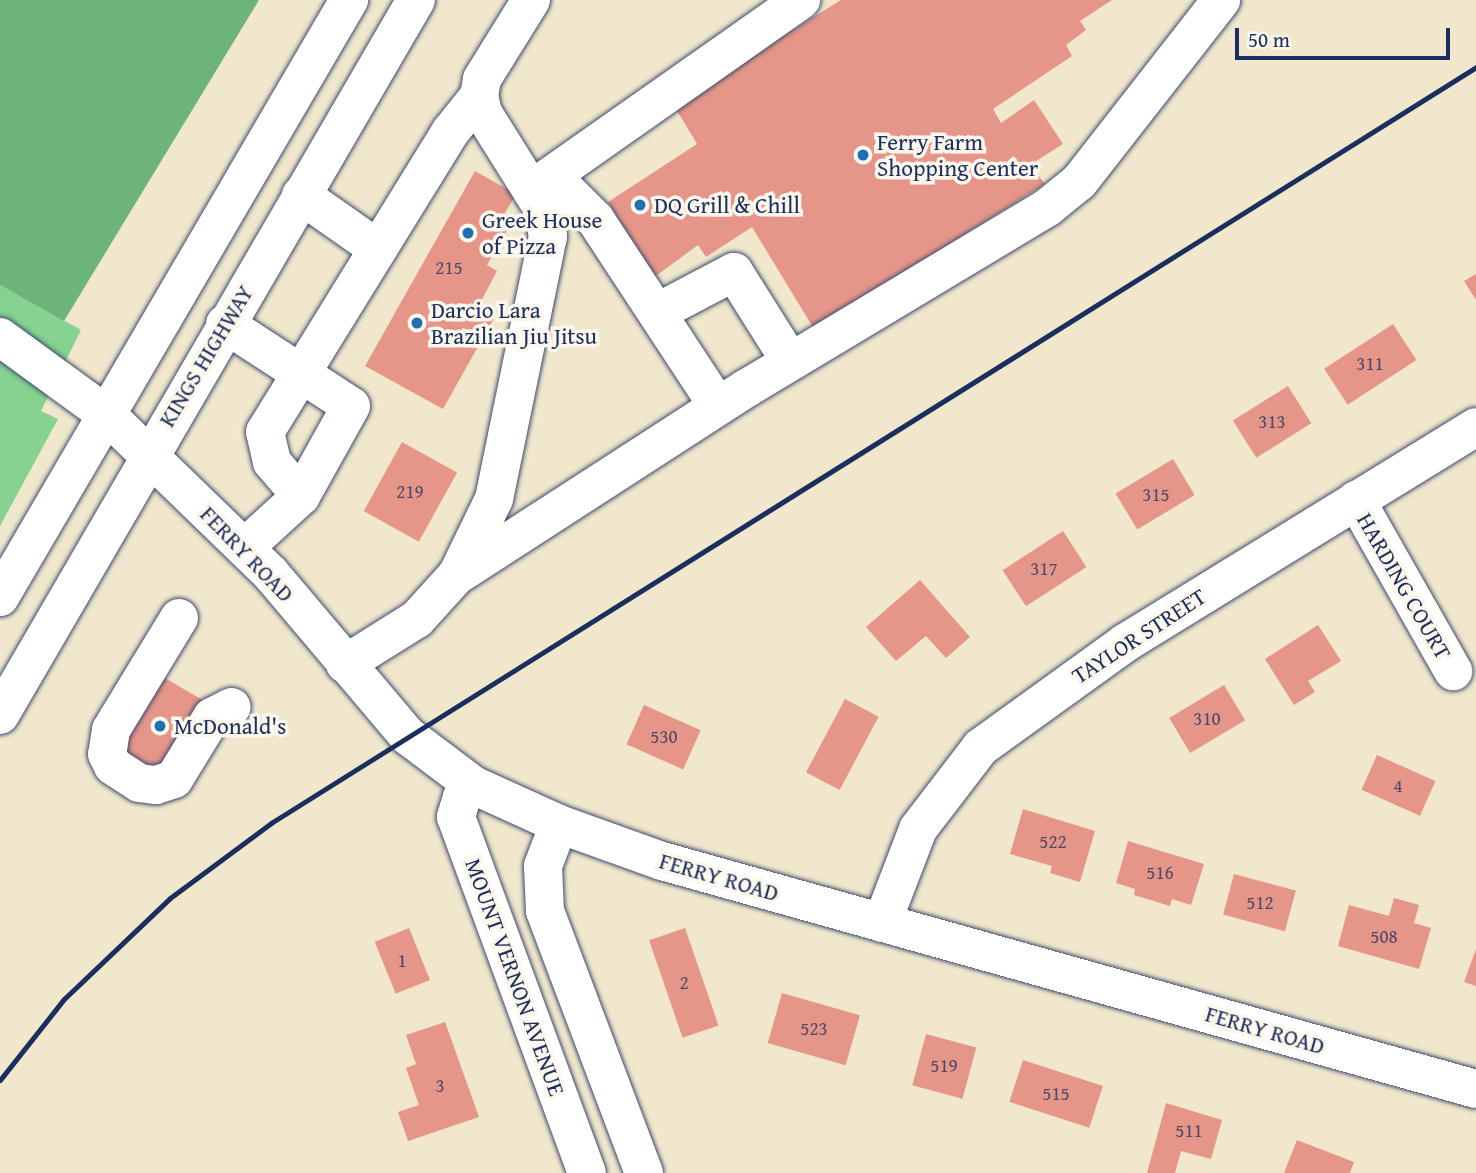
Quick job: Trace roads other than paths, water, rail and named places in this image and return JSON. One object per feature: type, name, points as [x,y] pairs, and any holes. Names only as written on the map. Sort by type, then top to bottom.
[{"type":"main road","points":[[0,597],[349,0]]},
{"type":"main road","name":"KINGS HIGHWAY","points":[[0,715],[149,453],[416,0]]},
{"type":"main road","points":[[531,0],[482,79],[479,96],[483,113],[542,183],[595,219],[718,407]]},
{"type":"main road","points":[[542,183],[801,0]]},
{"type":"main road","points":[[456,576],[790,361],[1048,207],[1079,182],[1221,0]]},
{"type":"main road","points":[[301,496],[272,462],[265,432],[451,131],[479,96]]},
{"type":"main road","points":[[345,664],[417,619],[456,576],[478,538],[494,499],[548,237],[542,183]]},
{"type":"main road","points":[[301,195],[378,249]]},
{"type":"main road","points":[[658,312],[734,272],[790,361]]},
{"type":"main road","points":[[225,324],[344,398],[351,412],[301,496],[244,548]]},
{"type":"main road","points":[[0,337],[107,415]]},
{"type":"main road","points":[[0,369],[107,415]]},
{"type":"main road","name":"FERRY ROAD","points":[[107,415],[244,548],[408,736],[473,785],[559,824],[662,861],[1476,1089]]},
{"type":"main road","name":"TAYLOR STREET","points":[[882,923],[918,829],[981,747],[1125,643],[1476,426]]},
{"type":"main road","name":"HARDING COURT","points":[[1356,500],[1453,671]]},
{"type":"main road","points":[[179,618],[111,730],[107,754],[113,766],[139,783],[156,785],[174,779],[212,717],[232,707]]},
{"type":"main road","name":"MOUNT VERNON AVENUE","points":[[473,785],[462,797],[456,817],[587,1173]]},
{"type":"main road","points":[[559,824],[543,866],[545,911],[644,1173]]},
{"type":"railway","points":[[0,1080],[64,999],[170,898],[271,823],[1476,67]]},
{"type":"place","name":"Ferry Farm Shopping Center","points":[[863,155]]},
{"type":"place","name":"DQ Grill & Chill","points":[[640,205]]},
{"type":"place","name":"Greek House of Pizza","points":[[468,233]]},
{"type":"place","name":"Darcio Lara Brazilian Jiu Jitsu","points":[[417,323]]},
{"type":"place","name":"McDonald's","points":[[160,726]]}]
